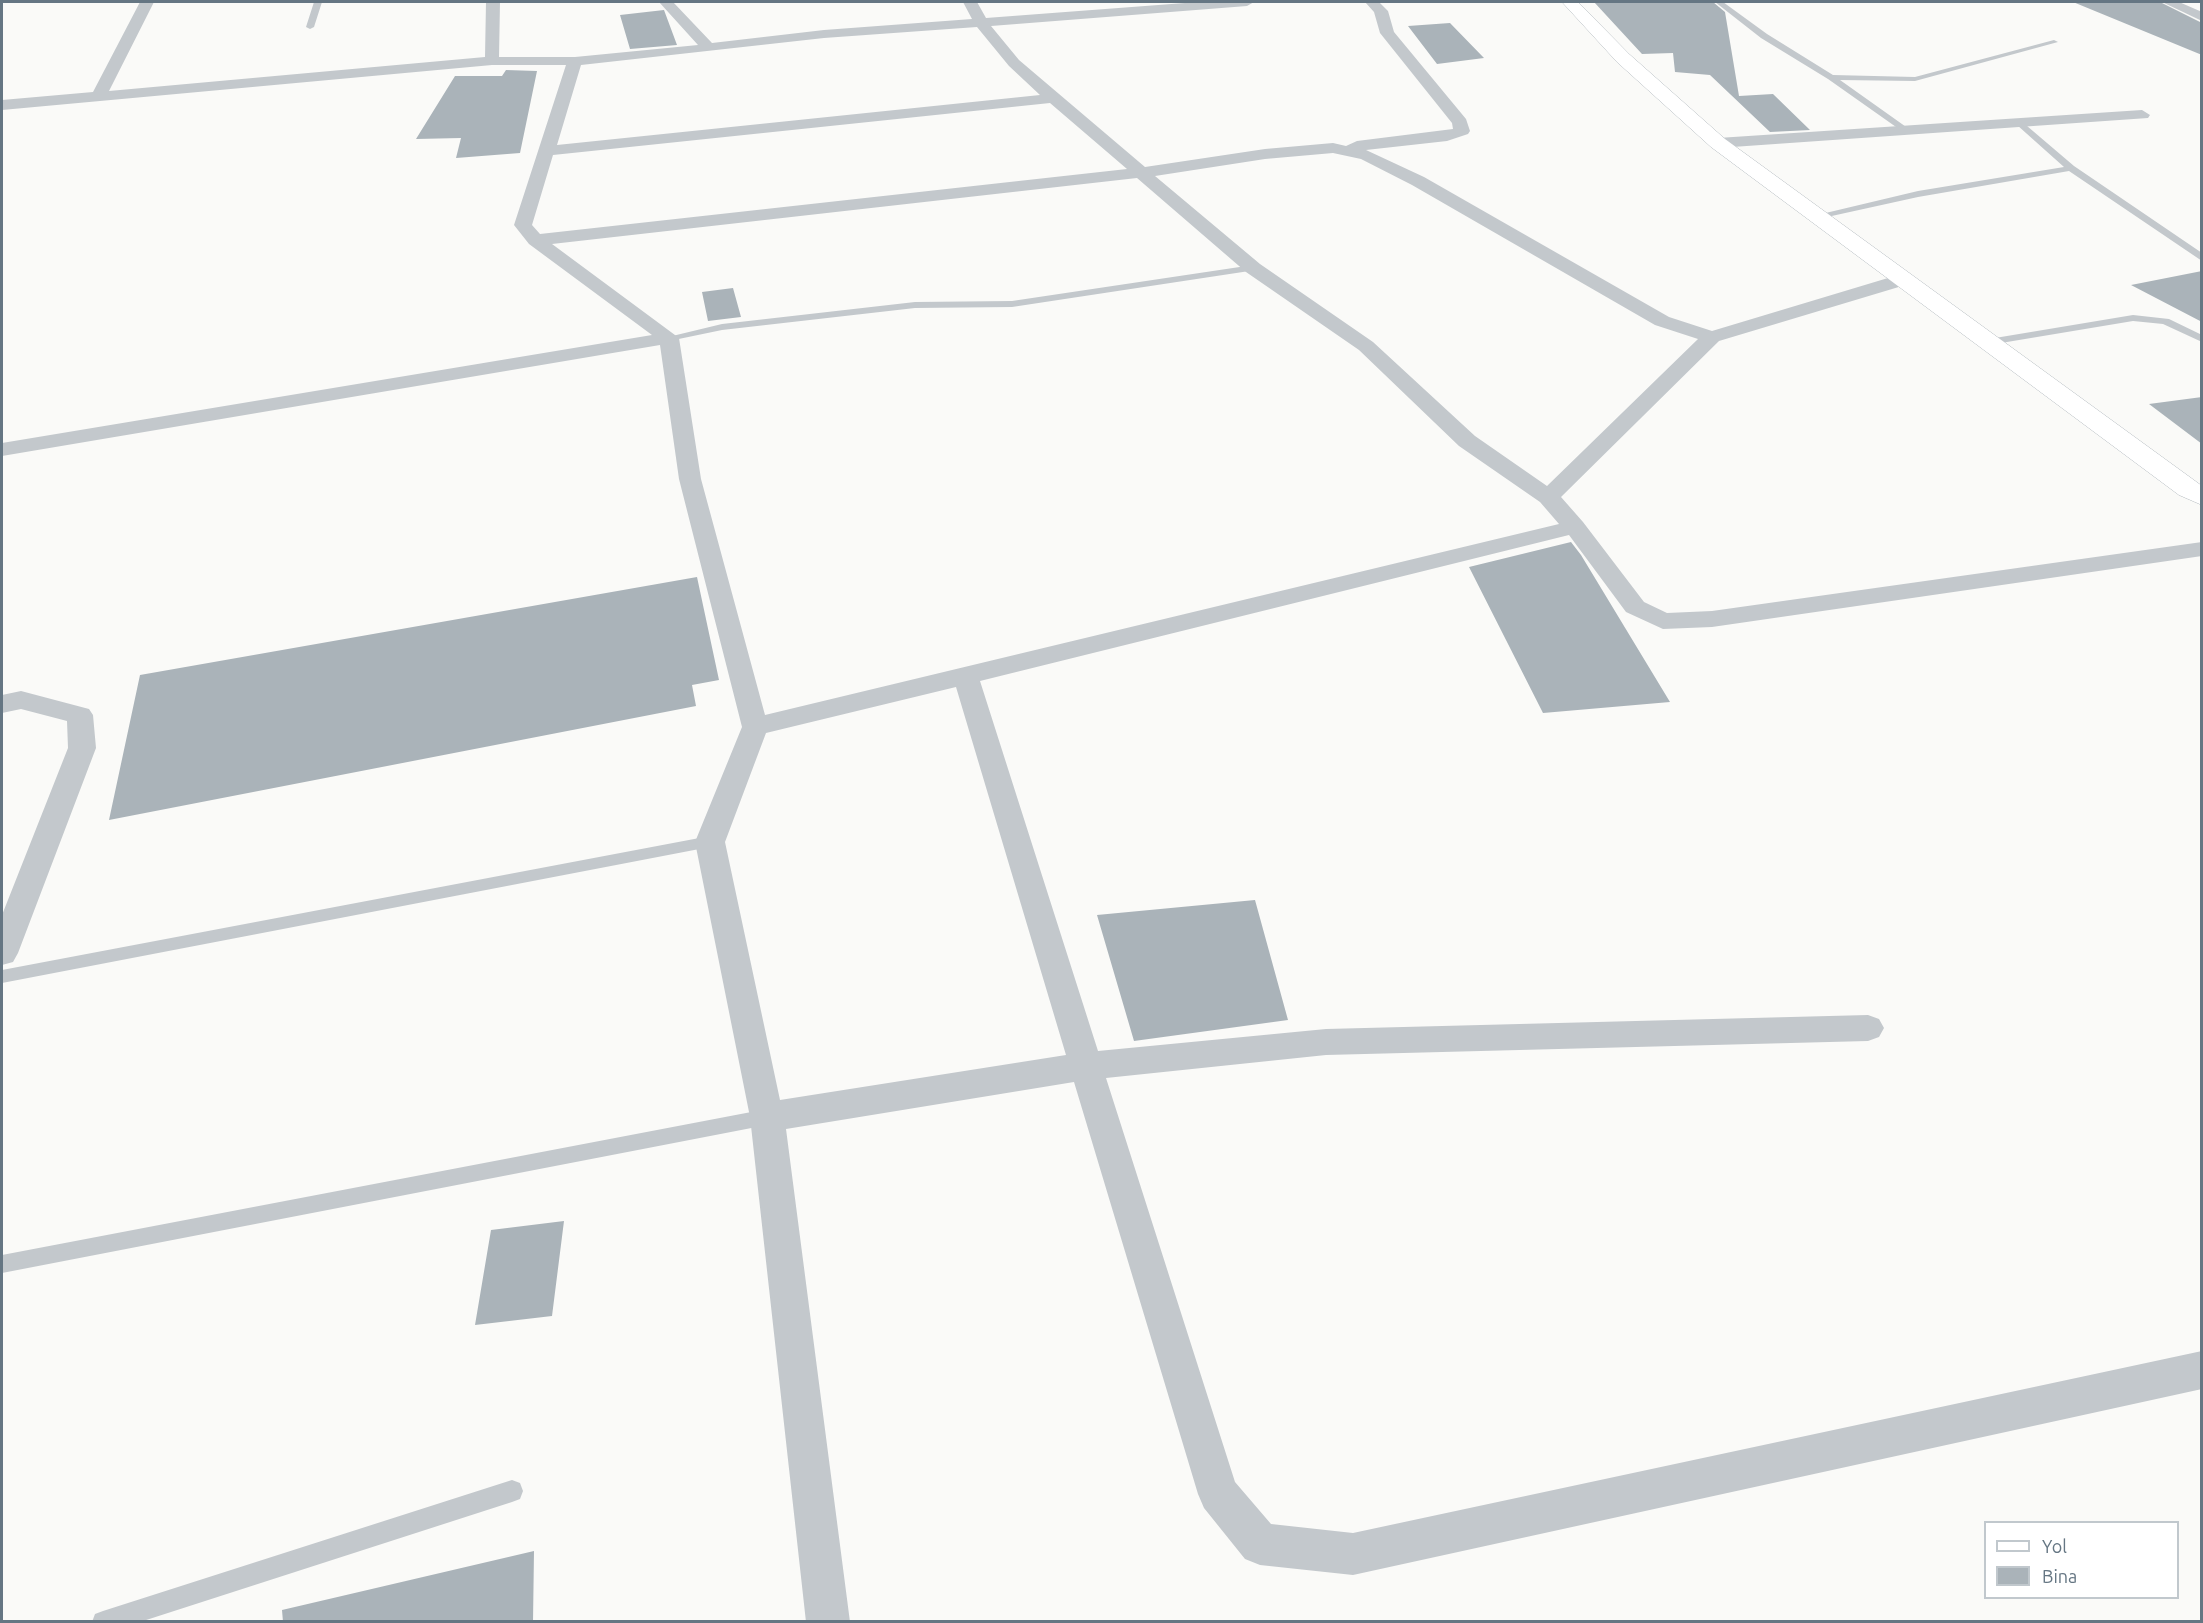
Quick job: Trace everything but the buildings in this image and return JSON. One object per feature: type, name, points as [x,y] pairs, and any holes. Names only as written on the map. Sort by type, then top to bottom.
[{"type":"street","points":[[99,96],[147,2],[152,2]]},
{"type":"street","points":[[492,61],[494,2]]},
{"type":"street","points":[[666,2],[708,47]]},
{"type":"street","points":[[970,2],[981,22],[1014,63],[1053,98],[1253,268],[1366,346],[1467,441],[1548,497],[1575,527],[1635,607],[1663,621],[1712,619],[2202,549]]},
{"type":"street","points":[[2,105],[492,61],[575,61],[824,34],[1247,2]]},
{"type":"street","points":[[1350,150],[1357,146],[1447,136],[1462,131],[1460,122],[1387,33],[1382,11],[1372,2]]},
{"type":"street","points":[[1570,2],[1623,58],[1718,143],[2188,489],[2202,496]]},
{"type":"street","points":[[2169,2],[2202,16]]},
{"type":"street","points":[[575,61],[524,225],[535,240],[669,338],[690,479],[755,728],[710,842],[766,1117],[828,1622]]},
{"type":"street","points":[[547,151],[1053,98]]},
{"type":"street","points":[[1718,143],[2142,115]]},
{"type":"street","points":[[535,240],[1140,173],[1265,154],[1333,148],[1350,150],[1418,181],[1662,321],[1712,337]]},
{"type":"street","points":[[1548,497],[1712,337],[1905,279]]},
{"type":"street","points":[[2,450],[669,338]]},
{"type":"street","points":[[755,728],[1575,527]]},
{"type":"street","points":[[966,677],[1218,1494],[1260,1544],[1353,1554],[2202,1370]]},
{"type":"street","points":[[2,705],[21,700],[80,715],[82,748],[2,953]]},
{"type":"street","points":[[766,1117],[1085,1066],[1326,1042],[1868,1028]]},
{"type":"lane","points":[[310,27],[318,2]]},
{"type":"lane","points":[[1719,2],[1764,36],[1831,77],[1906,131]]},
{"type":"lane","points":[[1831,77],[1915,79],[2054,42]]},
{"type":"lane","points":[[2020,123],[2071,168],[2202,258]]},
{"type":"lane","points":[[1818,216],[1918,194],[2071,168]]},
{"type":"lane","points":[[669,338],[722,327],[915,305],[1012,304],[1253,268]]},
{"type":"lane","points":[[1989,342],[2133,318],[2165,321],[2202,339]]},
{"type":"lane","points":[[2,977],[710,842]]},
{"type":"lane","points":[[2,1264],[766,1117]]},
{"type":"lane","points":[[103,1622],[512,1491]]}]
